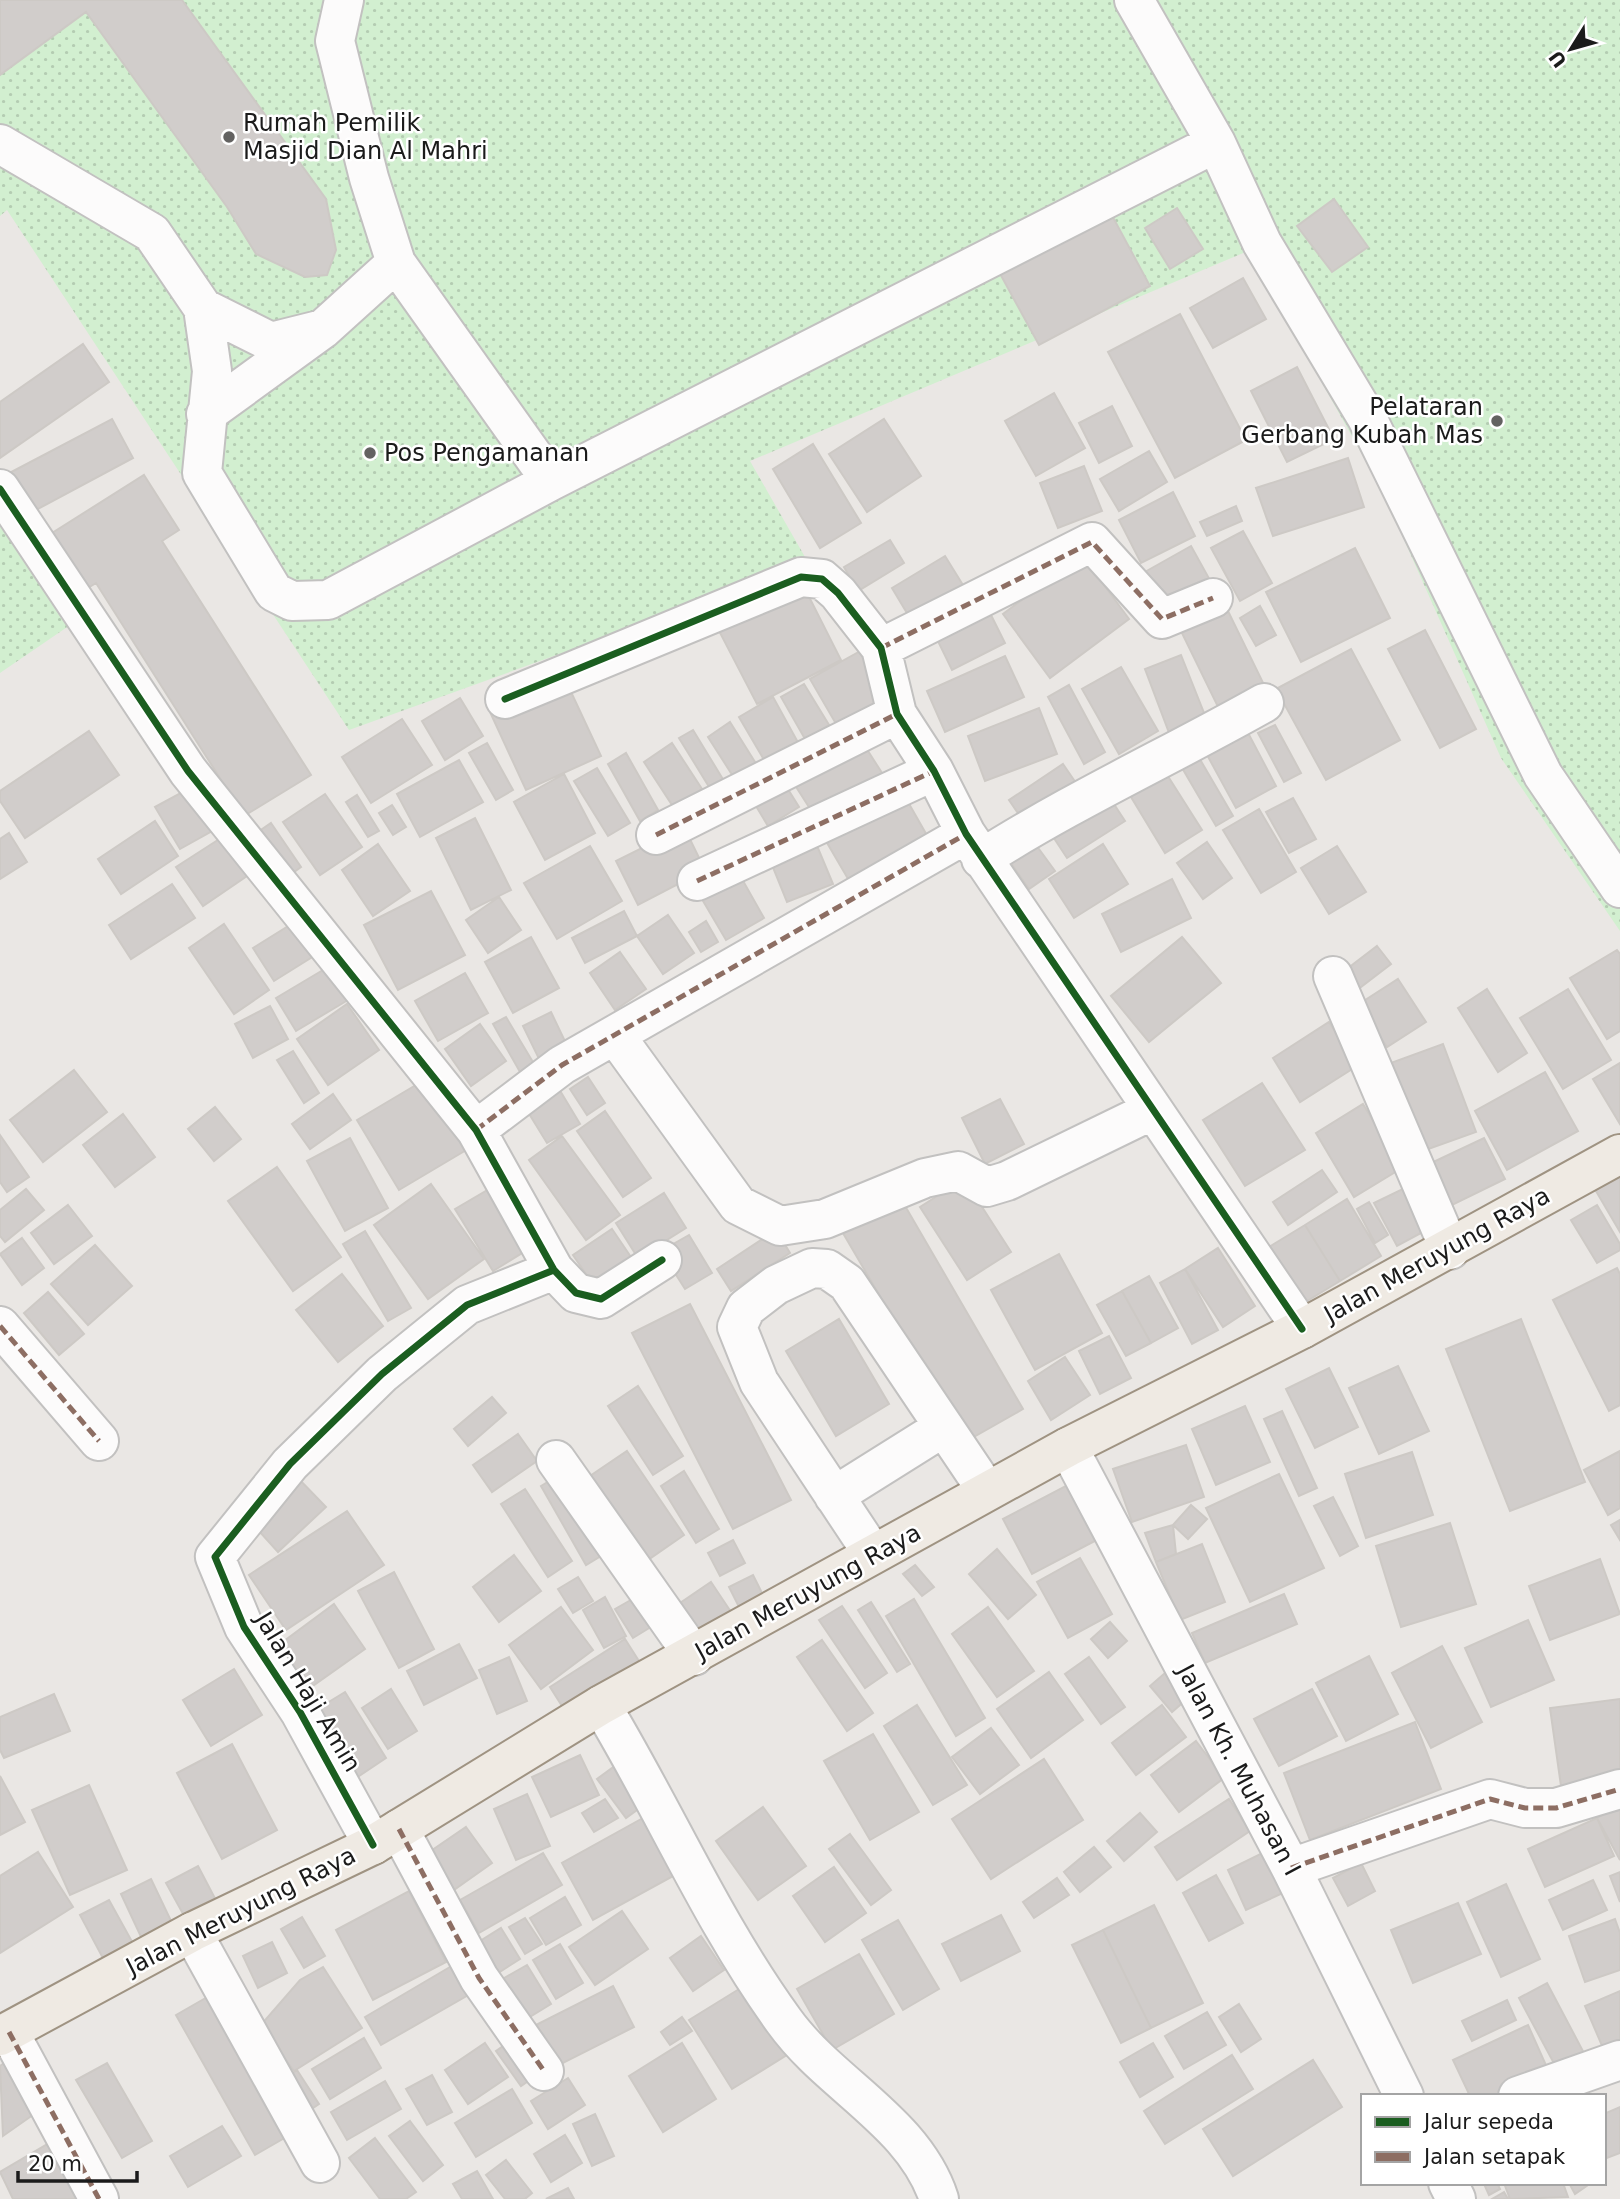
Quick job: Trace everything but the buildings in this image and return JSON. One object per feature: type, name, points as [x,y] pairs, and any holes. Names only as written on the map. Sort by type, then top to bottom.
[{"type":"main road","name":"Jalan Meruyung Raya","points":[[4,2034],[192,1933],[386,1837],[601,1704],[694,1656],[1068,1447],[1450,1250],[1620,1154]]},
{"type":"street","points":[[344,0],[335,41],[369,178],[396,263],[551,481]]},
{"type":"street","points":[[1134,0],[1216,143],[1262,243],[1367,418],[1543,775],[1620,888]]},
{"type":"street","points":[[0,144],[152,233],[203,308],[212,371],[202,473],[274,592],[292,601],[328,600],[551,481],[1216,143]]},
{"type":"street","points":[[206,414],[323,329],[396,263]]},
{"type":"street","points":[[203,308],[271,342],[323,329]]},
{"type":"street","points":[[0,489],[188,771],[476,1130],[554,1269],[576,1293],[601,1299],[662,1260]]},
{"type":"street","points":[[881,648],[1092,542],[1162,619],[1213,598]]},
{"type":"street","points":[[505,699],[801,578],[822,579],[838,593],[881,648],[897,714],[934,771],[974,847],[1302,1328]]},
{"type":"street","points":[[476,1130],[562,1065],[615,1035],[974,847],[1085,797],[1184,748],[1264,703]]},
{"type":"street","points":[[656,835],[897,714]]},
{"type":"street","points":[[697,881],[934,771]]},
{"type":"street","points":[[1333,976],[1450,1250]]},
{"type":"street","points":[[615,1035],[738,1205],[779,1226],[825,1219],[925,1178],[958,1171],[987,1187],[1007,1181],[1153,1110]]},
{"type":"street","points":[[873,1554],[758,1382],[737,1327],[746,1308],[776,1285],[812,1268],[827,1269],[846,1283],[987,1491]]},
{"type":"street","name":"Jalan Haji Amin","points":[[544,2071],[244,1628],[215,1557],[290,1464],[382,1374],[467,1305],[554,1269]]},
{"type":"street","points":[[0,1326],[99,1441]]},
{"type":"street","points":[[834,1496],[944,1427]]},
{"type":"street","name":"Jalan Kh. Muhasan I","points":[[1068,1447],[1291,1868],[1403,2094]]},
{"type":"street","points":[[556,1460],[694,1656]]},
{"type":"street","points":[[601,1704],[738,1950],[785,2024],[829,2071],[903,2136],[939,2199]]},
{"type":"street","points":[[1291,1868],[1490,1800],[1525,1808],[1556,1808],[1620,1789]]},
{"type":"street","points":[[192,1933],[320,2163]]},
{"type":"street","points":[[4,2034],[99,2199]]},
{"type":"street","points":[[1524,2094],[1620,2060]]},
{"type":"green space","points":[[0,0],[1620,0],[1620,931],[1501,758],[1381,488],[1248,251],[750,461],[809,564],[349,730],[7,210],[0,216]]},
{"type":"green space","points":[[0,501],[76,621],[0,673]]},
{"type":"marked path","points":[[881,648],[1092,542],[1162,619],[1213,598]]},
{"type":"marked path","points":[[656,835],[897,714]]},
{"type":"marked path","points":[[697,881],[934,771]]},
{"type":"marked path","points":[[476,1130],[562,1065],[966,834],[964,830]]},
{"type":"marked path","points":[[0,1326],[99,1441]]},
{"type":"marked path","points":[[1291,1868],[1490,1799],[1525,1808],[1556,1808],[1620,1789]]},
{"type":"marked path","points":[[399,1829],[479,1978],[544,2071]]},
{"type":"marked path","points":[[9,2032],[99,2199]]},
{"type":"cycle path","points":[[0,489],[188,771],[476,1130],[554,1270],[576,1293],[601,1299],[662,1260]]},
{"type":"cycle path","points":[[505,699],[801,577],[822,579],[838,593],[881,648],[897,714],[934,771],[966,834],[1302,1329]]},
{"type":"cycle path","points":[[373,1845],[300,1712],[244,1627],[215,1557],[290,1464],[382,1374],[467,1305],[554,1270]]},
{"type":"place","name":"Rumah Pemilik Masjid Dian Al Mahri","points":[[229,137]]},
{"type":"place","name":"Pelataran Gerbang Kubah Mas","points":[[1497,421]]},
{"type":"place","name":"Pos Pengamanan","points":[[370,453]]}]
